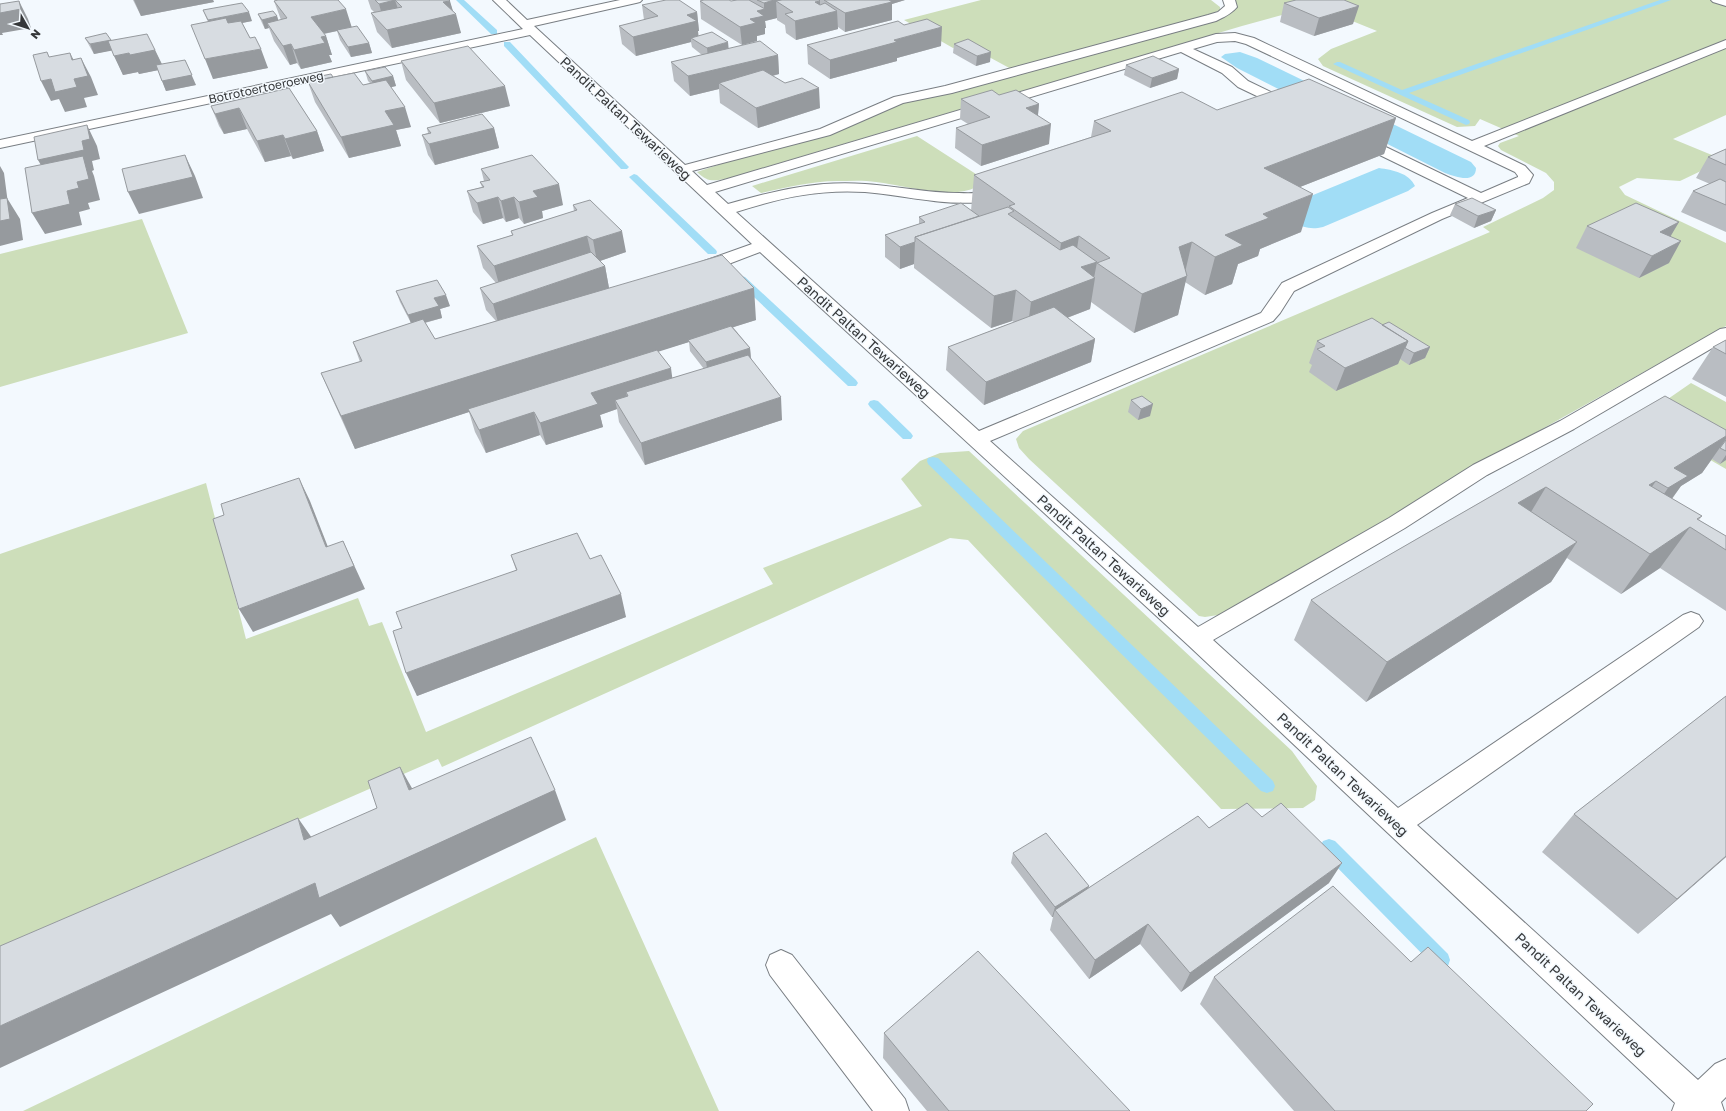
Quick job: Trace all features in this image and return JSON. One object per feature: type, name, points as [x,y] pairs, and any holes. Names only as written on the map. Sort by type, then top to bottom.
[{"type":"street","name":"Pandit Paltan Tewarieweg","points":[[499,0],[608,99],[681,170],[1397,824],[1698,1108]]},
{"type":"street","name":"Botrotoertoeroeweg","points":[[0,144],[529,28],[636,0]]},
{"type":"street","points":[[681,170],[825,132],[899,100],[947,90],[1212,18],[1222,14],[1231,7],[1229,0]]},
{"type":"street","points":[[1717,0],[1726,3]]},
{"type":"street","points":[[704,191],[1216,38],[1235,37],[1250,41],[1472,146],[1520,169],[1526,175],[1524,180],[1437,216],[1288,287],[1282,294],[1275,310],[1267,317],[977,439]]},
{"type":"street","points":[[1472,146],[1726,44]]},
{"type":"street","points":[[1182,48],[1227,70],[1243,84],[1300,112]]},
{"type":"street","points":[[1343,132],[1480,198]]},
{"type":"street","points":[[725,210],[775,194],[835,187],[865,188],[958,198],[981,197],[1015,187]]},
{"type":"street","points":[[683,275],[763,245]]},
{"type":"street","points":[[1196,640],[1397,523],[1480,470],[1567,425],[1726,332]]},
{"type":"street","points":[[1397,824],[1691,621]]},
{"type":"street","points":[[781,965],[893,1111]]},
{"type":"street","points":[[1698,1108],[1726,1075]]},
{"type":"green space","points":[[981,0],[1211,0],[1220,7],[1220,10],[1208,16],[1013,70],[965,44],[953,48],[904,20]]},
{"type":"green space","points":[[1234,0],[1726,0],[1726,115],[1673,139],[1724,160],[1680,181],[1637,178],[1619,187],[1625,195],[1726,243],[1726,326],[1526,438],[1225,614],[1205,617],[1199,616],[1029,459],[1019,448],[1016,439],[1023,431],[1490,232],[1483,227],[1543,198],[1554,190],[1554,182],[1546,173],[1501,150],[1498,146],[1500,143],[1519,136],[1480,119],[1475,126],[1457,127],[1323,66],[1318,59],[1331,49],[1377,31],[1315,6],[1242,26],[729,178],[708,180],[697,172],[909,100],[965,87],[1224,17],[1236,7],[1236,1]]},
{"type":"green space","points":[[917,136],[979,176],[976,187],[966,191],[942,192],[871,181],[827,181],[808,183],[761,193],[752,186]]},
{"type":"green space","points":[[142,219],[188,333],[0,387],[0,254]]},
{"type":"green space","points":[[1691,383],[1726,402],[1726,469],[1639,419]]},
{"type":"green space","points":[[969,451],[1292,751],[1317,786],[1315,800],[1303,808],[1221,809],[968,540],[950,538],[442,767],[438,759],[0,950],[0,554],[206,483],[246,639],[358,598],[369,626],[382,622],[426,732],[773,584],[763,568],[922,506],[901,479],[920,461],[940,453]]},
{"type":"green space","points":[[596,837],[719,1111],[23,1111]]},
{"type":"water","points":[[1240,52],[1257,58],[1471,162],[1476,168],[1475,173],[1469,178],[1465,178],[1445,173],[1237,68],[1221,57],[1225,54]]},
{"type":"water","points":[[1379,168],[1395,171],[1405,175],[1415,186],[1408,191],[1323,227],[1304,227],[1279,209]]},
{"type":"building","points":[[338,0],[346,9],[311,17],[326,36],[321,37],[325,43],[294,50],[291,44],[283,46],[267,23],[287,18],[274,1]]},
{"type":"building","points":[[375,0],[395,0],[379,4]]},
{"type":"building","points":[[395,0],[449,0],[450,1],[443,2],[456,14],[387,30],[371,13],[402,7]]},
{"type":"building","points":[[666,0],[679,0],[697,12],[687,15],[697,21],[633,37],[619,26],[658,16],[642,5]]},
{"type":"building","points":[[749,0],[765,9],[757,11],[764,16],[750,19],[756,23],[740,27],[700,1]]},
{"type":"building","points":[[757,0],[774,0],[764,3]]},
{"type":"building","points":[[819,0],[820,1],[815,2],[820,5],[825,3],[837,11],[795,21],[785,14],[793,12],[776,1]]},
{"type":"building","points":[[824,0],[889,0],[892,2],[845,13]]},
{"type":"building","points":[[1296,0],[1344,0],[1359,6],[1319,18],[1284,3]]},
{"type":"building","points":[[19,1],[21,9],[0,13],[0,4]]},
{"type":"building","points":[[242,3],[249,12],[208,20],[203,10]]},
{"type":"building","points":[[273,11],[277,16],[262,20],[258,14]]},
{"type":"building","points":[[226,18],[228,23],[241,21],[250,38],[255,37],[261,49],[205,59],[191,25]]},
{"type":"building","points":[[927,19],[942,27],[894,40],[897,42],[830,60],[807,45],[898,21],[904,25]]},
{"type":"building","points":[[357,26],[369,43],[348,47],[337,30]]},
{"type":"building","points":[[712,32],[728,42],[707,48],[691,38]]},
{"type":"building","points":[[106,33],[111,40],[90,44],[85,38]]},
{"type":"building","points":[[147,34],[155,50],[130,55],[129,53],[114,56],[108,41]]},
{"type":"building","points":[[968,39],[991,52],[977,56],[954,44]]},
{"type":"building","points":[[760,41],[778,55],[688,76],[671,62]]},
{"type":"building","points":[[468,46],[505,86],[434,103],[401,61]]},
{"type":"building","points":[[47,52],[49,57],[70,53],[72,60],[81,58],[88,76],[74,79],[77,87],[55,92],[51,79],[41,81],[33,55]]},
{"type":"building","points":[[1153,56],[1179,69],[1152,78],[1126,65]]},
{"type":"building","points":[[185,60],[192,75],[162,81],[156,65]]},
{"type":"building","points":[[385,67],[393,76],[372,81],[365,71]]},
{"type":"building","points":[[763,70],[785,83],[802,78],[819,88],[756,108],[719,83]]},
{"type":"building","points":[[354,73],[363,85],[386,80],[405,107],[385,111],[394,125],[341,137],[308,82]]},
{"type":"building","points":[[331,74],[333,77],[312,82],[311,78]]},
{"type":"building","points":[[1309,79],[1396,118],[1264,168],[1313,194],[1263,214],[1269,218],[1225,235],[1243,245],[1215,257],[1192,242],[1179,247],[1187,276],[1142,294],[1097,263],[1110,258],[1079,236],[1061,243],[1009,206],[1015,204],[974,175],[1111,131],[1094,121],[1182,92],[1217,110]]},
{"type":"building","points":[[289,88],[317,131],[285,139],[283,135],[257,141],[239,108],[215,114],[211,106]]},
{"type":"building","points":[[992,90],[999,95],[1016,90],[1039,104],[1026,108],[1051,124],[982,145],[956,128],[990,117],[961,99]]},
{"type":"building","points":[[482,114],[494,128],[429,144],[422,135],[431,133],[427,128]]},
{"type":"building","points":[[87,125],[90,139],[82,141],[84,150],[38,160],[34,137]]},
{"type":"building","points":[[1726,149],[1726,165],[1708,157]]},
{"type":"building","points":[[185,155],[193,177],[128,192],[122,169]]},
{"type":"building","points":[[532,155],[559,184],[533,191],[538,197],[519,202],[514,197],[501,201],[498,197],[477,203],[467,191],[484,187],[480,182],[490,180],[481,169]]},
{"type":"building","points":[[83,156],[89,179],[77,182],[79,188],[67,191],[70,204],[32,213],[25,168]]},
{"type":"building","points":[[1720,179],[1726,182],[1726,205],[1693,191]]},
{"type":"building","points":[[7,198],[10,219],[0,221],[0,199]]},
{"type":"building","points":[[1472,198],[1496,210],[1478,216],[1455,204]]},
{"type":"building","points":[[590,200],[622,231],[593,240],[587,236],[494,266],[477,246],[513,235],[511,231],[577,210],[573,205]]},
{"type":"building","points":[[961,203],[979,216],[915,237],[915,242],[900,247],[885,235],[925,222],[919,217]]},
{"type":"building","points":[[1636,203],[1679,222],[1660,232],[1681,241],[1652,256],[1587,226]]},
{"type":"building","points":[[1008,207],[1014,211],[1008,214],[1060,250],[1073,245],[1097,262],[1081,267],[1095,278],[1031,302],[1016,290],[994,296],[915,237]]},
{"type":"building","points":[[591,252],[605,266],[493,304],[480,288]]},
{"type":"building","points":[[722,255],[754,288],[341,416],[321,373],[362,361],[353,342],[423,319],[435,339]]},
{"type":"building","points":[[437,280],[446,295],[434,298],[439,306],[408,315],[396,291]]},
{"type":"building","points":[[1054,307],[1095,339],[986,382],[948,347]]},
{"type":"building","points":[[1372,318],[1408,341],[1345,368],[1317,349],[1325,346],[1317,341]]},
{"type":"building","points":[[1389,322],[1430,347],[1414,353],[1405,348],[1408,341],[1382,325]]},
{"type":"building","points":[[731,326],[750,348],[706,362],[688,340]]},
{"type":"building","points":[[1726,340],[1726,354],[1713,347]]},
{"type":"building","points":[[657,350],[671,368],[591,393],[598,404],[540,423],[534,412],[479,430],[468,409]]},
{"type":"building","points":[[748,355],[781,397],[641,443],[615,400],[628,396],[626,392]]},
{"type":"building","points":[[1142,396],[1153,404],[1141,409],[1131,400]]},
{"type":"building","points":[[1665,396],[1726,430],[1726,436],[1674,468],[1688,476],[1668,488],[1656,481],[1649,485],[1702,516],[1697,519],[1726,536],[1726,550],[1690,527],[1650,554],[1546,487],[1518,503],[1577,542],[1387,662],[1311,600]]},
{"type":"building","points":[[1726,440],[1726,451],[1720,448]]},
{"type":"building","points":[[299,478],[326,547],[343,541],[354,566],[239,609],[213,519],[224,515],[221,504]]},
{"type":"building","points":[[577,533],[590,559],[601,555],[621,594],[406,673],[393,631],[402,628],[396,612],[517,570],[511,555]]},
{"type":"building","points":[[1726,696],[1726,856],[1677,899],[1574,814]]},
{"type":"building","points":[[531,737],[555,790],[319,898],[315,883],[0,1026],[0,946],[298,818],[304,840],[377,808],[368,781],[400,767],[409,790]]},
{"type":"building","points":[[1247,803],[1262,817],[1281,803],[1342,863],[1190,973],[1148,924],[1095,960],[1055,910],[1198,816],[1209,828]]},
{"type":"building","points":[[1046,833],[1089,886],[1055,907],[1013,853]]},
{"type":"building","points":[[1333,886],[1411,962],[1428,947],[1593,1104],[1586,1111],[1335,1111],[1214,977]]},
{"type":"building","points":[[978,951],[1130,1111],[949,1111],[884,1033]]},
{"type":"waterway","points":[[460,0],[494,32]]},
{"type":"waterway","points":[[1401,93],[1667,0]]},
{"type":"waterway","points":[[507,44],[624,167]]},
{"type":"waterway","points":[[1337,64],[1401,93]]},
{"type":"waterway","points":[[1401,93],[1466,122]]},
{"type":"waterway","points":[[634,177],[712,252]]},
{"type":"waterway","points":[[741,279],[852,383]]},
{"type":"waterway","points":[[874,404],[907,436]]},
{"type":"waterway","points":[[933,461],[1267,786]]},
{"type":"waterway","points":[[1329,847],[1441,960]]}]
